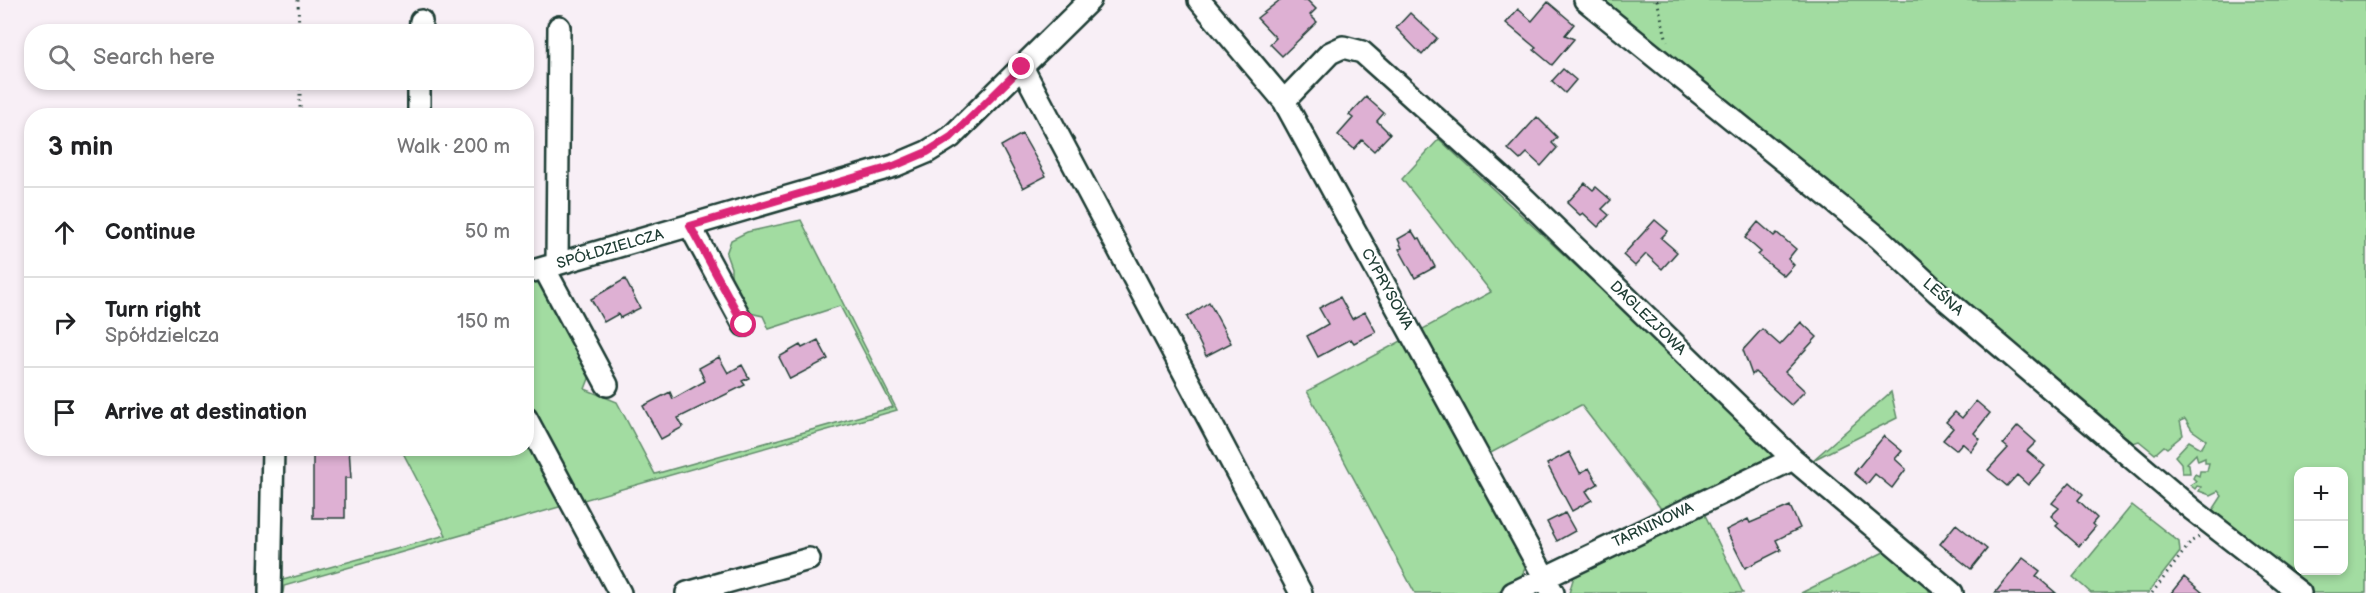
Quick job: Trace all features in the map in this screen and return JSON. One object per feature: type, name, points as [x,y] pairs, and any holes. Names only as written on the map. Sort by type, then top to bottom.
[{"type":"street","name":"SPÓŁDZIELCZA","points":[[543,268],[894,166],[927,152],[951,137],[1090,0]]},
{"type":"street","name":"CYPRYSOWA","points":[[1199,0],[1284,101],[1549,585]]},
{"type":"street","name":"LEŚNA","points":[[1585,0],[1879,238],[1955,308],[2193,510],[2300,593]]},
{"type":"street","points":[[559,27],[543,268],[607,385]]},
{"type":"street","name":"DAGLEZJOWA","points":[[1284,101],[1330,53],[1343,47],[1362,51],[1519,194],[1793,459],[1952,593]]},
{"type":"street","points":[[1022,67],[1301,593]]},
{"type":"street","points":[[419,90],[419,108]]},
{"type":"street","points":[[690,226],[744,325]]},
{"type":"street","points":[[534,433],[620,593]]},
{"type":"street","points":[[270,593],[273,456]]},
{"type":"street","name":"TARNINOWA","points":[[1513,593],[1549,585],[1793,459]]},
{"type":"street","points":[[687,593],[809,559]]},
{"type":"path","points":[[298,0],[299,24]]},
{"type":"path","points":[[1658,0],[1674,72]]},
{"type":"path","points":[[300,90],[300,108]]},
{"type":"path","points":[[2152,593],[2192,541],[2220,532],[2227,535]]},
{"type":"green space","points":[[1599,0],[2366,0],[2366,593],[2309,593],[2209,516],[2222,496],[2218,491],[2210,495],[2199,491],[2201,487],[2197,486],[2195,489],[2190,485],[2196,481],[2193,478],[2195,474],[2199,476],[2200,471],[2207,471],[2209,463],[2205,463],[2205,458],[2198,461],[2196,454],[2187,463],[2190,473],[2182,473],[2181,463],[2175,456],[2189,441],[2201,448],[2206,440],[2192,430],[2185,419],[2180,421],[2183,435],[2155,454],[2139,441],[2133,443],[1930,280]]},
{"type":"green space","points":[[1439,139],[1776,451],[1774,457],[1662,510],[1581,405],[1487,455],[1421,330],[1491,292],[1402,179]]},
{"type":"green space","points":[[801,220],[897,410],[284,586],[283,593],[278,593],[283,456],[283,580],[446,535],[405,456],[534,456],[534,282],[536,281],[548,286],[592,371],[585,389],[617,402],[655,474],[893,407],[840,306],[769,329],[763,316],[745,312],[731,287],[731,268],[726,254],[731,240],[747,232]]},
{"type":"green space","points":[[1403,340],[1526,566],[1519,582],[1497,593],[1415,593],[1307,391]]},
{"type":"green space","points":[[1891,392],[1897,418],[1813,460]]},
{"type":"green space","points":[[2132,505],[2179,542],[2180,552],[2148,593],[2091,593],[2073,577]]},
{"type":"green space","points":[[1704,513],[1743,593],[1569,593],[1574,576]]},
{"type":"green space","points":[[1886,551],[1926,584],[1930,593],[1801,593]]},
{"type":"building","points":[[1280,0],[1307,0],[1316,9],[1310,15],[1317,22],[1282,56],[1270,44],[1276,38],[1257,18]]},
{"type":"building","points":[[1548,2],[1574,24],[1565,35],[1574,39],[1552,65],[1506,23],[1518,9],[1532,21]]},
{"type":"building","points":[[1410,13],[1437,38],[1422,55],[1396,28]]},
{"type":"building","points":[[1563,69],[1576,80],[1565,93],[1552,81]]},
{"type":"building","points":[[1366,97],[1384,113],[1377,121],[1390,134],[1374,151],[1362,140],[1354,149],[1338,135],[1353,118],[1349,115]]},
{"type":"building","points":[[1537,117],[1557,137],[1552,143],[1557,148],[1541,166],[1527,153],[1520,160],[1508,149]]},
{"type":"building","points":[[1022,134],[1046,176],[1023,188],[1001,146]]},
{"type":"building","points":[[1585,183],[1593,190],[1596,187],[1611,200],[1602,209],[1609,215],[1598,227],[1583,213],[1580,215],[1567,203]]},
{"type":"building","points":[[1655,220],[1668,231],[1661,238],[1677,252],[1662,269],[1646,254],[1635,266],[1623,255]]},
{"type":"building","points":[[1758,222],[1774,236],[1777,233],[1796,249],[1788,259],[1794,265],[1784,276],[1758,255],[1761,252],[1745,238]]},
{"type":"building","points":[[1412,231],[1417,239],[1420,238],[1435,267],[1415,278],[1399,249],[1402,248],[1398,239]]},
{"type":"building","points":[[625,279],[640,308],[620,318],[618,314],[604,322],[591,299]]},
{"type":"building","points":[[1340,297],[1352,319],[1365,312],[1376,332],[1354,343],[1351,339],[1318,357],[1307,336],[1328,324],[1319,308]]},
{"type":"building","points":[[1209,302],[1231,343],[1206,356],[1187,317]]},
{"type":"building","points":[[1801,322],[1817,337],[1785,372],[1805,391],[1791,405],[1755,372],[1752,375],[1743,350],[1762,329],[1780,345]]},
{"type":"building","points":[[818,340],[828,359],[790,379],[779,357],[800,345],[802,348]]},
{"type":"building","points":[[719,357],[728,373],[742,365],[749,378],[742,381],[745,385],[678,418],[683,427],[661,439],[643,406],[670,392],[673,399],[705,381],[699,368]]},
{"type":"building","points":[[1976,401],[1990,413],[1974,433],[1980,439],[1971,451],[1962,443],[1956,450],[1943,440],[1953,428],[1946,422],[1955,412],[1962,418]]},
{"type":"building","points":[[2018,426],[2036,442],[2027,451],[2045,466],[2028,485],[2017,475],[2007,486],[1988,470],[2008,448],[2003,444]]},
{"type":"building","points":[[1884,436],[1902,451],[1895,459],[1906,469],[1892,488],[1875,474],[1867,484],[1854,473]]},
{"type":"building","points":[[1569,452],[1580,473],[1589,468],[1598,484],[1586,491],[1592,500],[1572,511],[1547,464]]},
{"type":"building","points":[[313,456],[350,456],[351,478],[345,478],[345,518],[313,518]]},
{"type":"building","points":[[2070,482],[2083,494],[2078,500],[2097,518],[2092,524],[2095,527],[2079,546],[2056,526],[2059,523],[2051,516],[2059,508],[2052,503]]},
{"type":"building","points":[[1790,506],[1800,528],[1776,540],[1781,550],[1745,568],[1726,530],[1748,519],[1750,523]]},
{"type":"building","points":[[1565,513],[1575,531],[1557,541],[1547,522]]},
{"type":"building","points":[[1956,524],[1987,549],[1971,569],[1940,544]]},
{"type":"building","points":[[2023,558],[2040,571],[2036,576],[2056,593],[1995,593]]},
{"type":"building","points":[[2184,577],[2203,593],[2171,593]]},
{"type":"route","points":[[744,325],[690,226],[894,166],[927,152],[951,137],[1022,67]]}]
